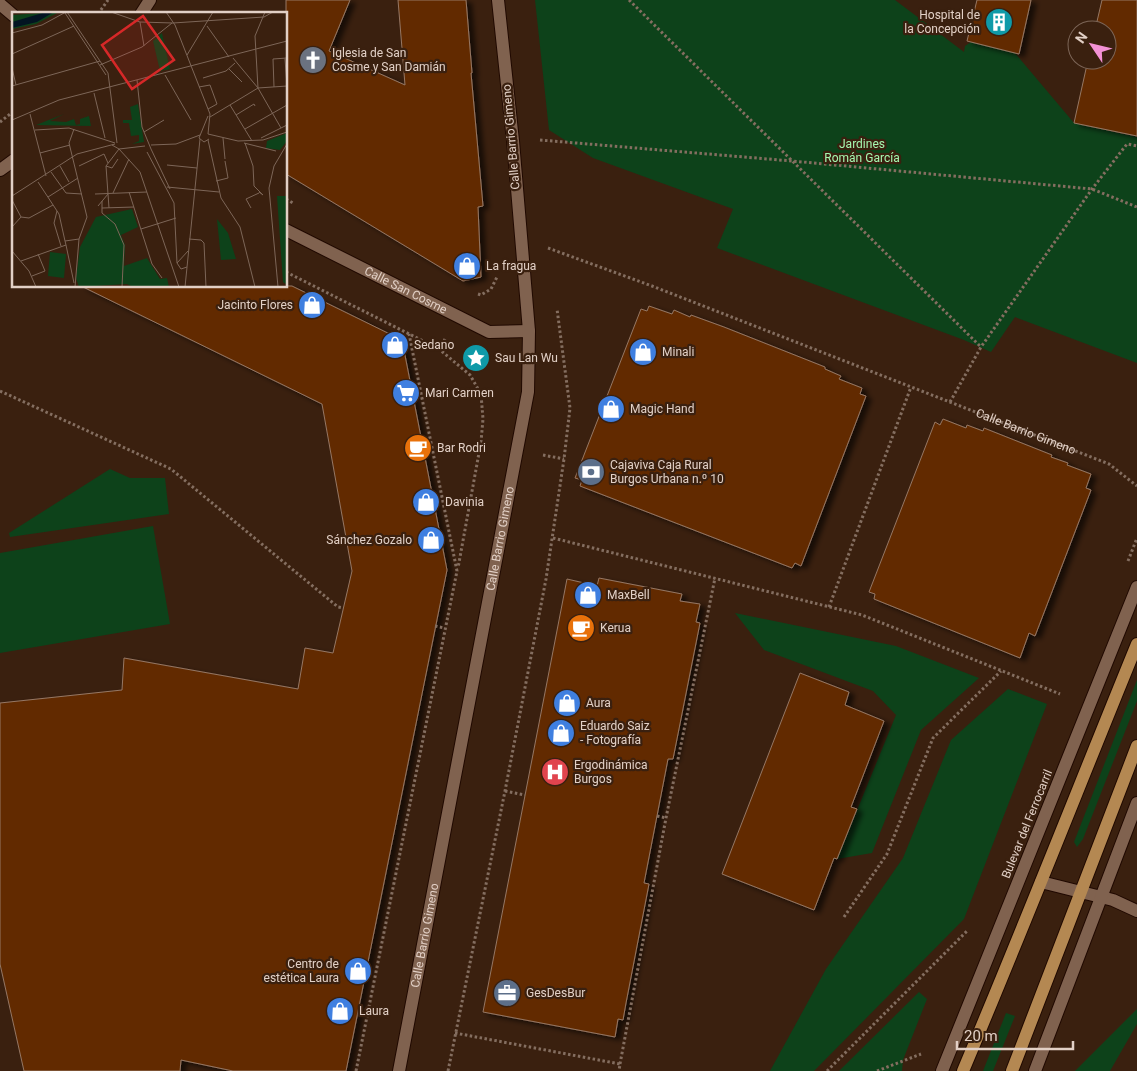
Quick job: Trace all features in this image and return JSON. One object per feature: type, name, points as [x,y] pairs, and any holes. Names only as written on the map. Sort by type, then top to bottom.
[{"type":"main road","points":[[963,1071],[1013,954],[1137,644]]},
{"type":"main road","points":[[1012,1071],[1137,746]]},
{"type":"street","points":[[141,12],[150,0]]},
{"type":"street","name":"Calle Barrio Gimeno","points":[[399,1071],[528,392],[529,331],[513,141],[498,0]]},
{"type":"street","points":[[0,4],[12,14]]},
{"type":"street","points":[[0,170],[12,161]]},
{"type":"street","name":"Calle San Cosme","points":[[288,231],[489,332],[529,331]]},
{"type":"street","name":"Bulevar del Ferrocarril","points":[[942,1071],[1137,587]]},
{"type":"street","points":[[1035,1071],[1137,803]]},
{"type":"street","points":[[1041,882],[1101,897],[1137,911]]},
{"type":"path","points":[[99,12],[108,0]]},
{"type":"path","points":[[629,0],[981,347]]},
{"type":"path","points":[[0,122],[12,113]]},
{"type":"path","points":[[540,140],[1092,189],[1137,207]]},
{"type":"path","points":[[950,402],[981,347],[1092,189],[1127,144],[1137,146]]},
{"type":"path","name":"Calle Barrio Gimeno","points":[[549,248],[652,286],[1109,464],[1137,486]]},
{"type":"path","points":[[288,273],[440,349],[470,375],[481,394],[483,419],[481,442],[457,571],[356,1071]]},
{"type":"path","points":[[409,334],[457,571]]},
{"type":"path","points":[[829,607],[911,387]]},
{"type":"path","points":[[0,392],[171,468],[338,607],[343,608]]},
{"type":"path","points":[[448,1071],[505,791],[553,538],[564,459]]},
{"type":"path","points":[[553,538],[862,615],[1060,694]]},
{"type":"path","points":[[619,1071],[666,818],[715,578]]},
{"type":"path","points":[[435,626],[444,628]]},
{"type":"path","points":[[844,917],[887,854],[933,738],[1002,671]]},
{"type":"path","points":[[505,791],[525,795]]},
{"type":"path","points":[[657,816],[666,818]]},
{"type":"path","points":[[827,1071],[970,929]]},
{"type":"path","points":[[456,1033],[620,1064]]},
{"type":"path","points":[[877,1071],[920,1054]]},
{"type":"green space","name":"Jardines Román García","points":[[535,0],[895,0],[964,52],[965,46],[971,42],[1014,52],[1074,123],[1137,137],[1137,363],[1015,317],[991,352],[964,340],[717,248],[733,209],[593,158],[549,130]]},
{"type":"green space","points":[[110,469],[130,478],[165,478],[169,514],[10,537],[9,533]]},
{"type":"green space","points":[[153,526],[170,624],[0,653],[0,553]]},
{"type":"green space","points":[[735,613],[896,646],[979,678],[921,730],[872,853],[837,859],[896,715],[873,691],[764,650]]},
{"type":"green space","points":[[1137,680],[1137,701],[1083,839],[1077,847],[1074,842]]},
{"type":"green space","points":[[1008,689],[1047,704],[964,919],[814,1071],[770,1071],[826,969],[903,858],[951,740]]},
{"type":"green space","points":[[919,992],[927,999],[903,1060],[902,1071],[839,1071]]},
{"type":"green space","points":[[1137,1009],[1137,1024],[1110,1071],[1075,1071]]},
{"type":"green space","points":[[1006,1013],[1015,1016],[993,1071],[983,1071]]},
{"type":"building","points":[[286,0],[350,0],[329,51],[405,85],[398,0],[466,0],[483,206],[478,207],[481,277],[463,281],[288,175],[288,12],[286,12]]},
{"type":"building","name":"Hospital de la Concepción","points":[[977,0],[1031,0],[1019,54],[967,41]]},
{"type":"building","points":[[1102,0],[1137,0],[1137,136],[1074,123],[1086,70],[1117,70],[1117,20],[1097,20]]},
{"type":"building","points":[[288,286],[292,286],[402,340],[447,570],[346,1071],[233,1071],[181,1060],[180,1071],[24,1071],[0,964],[0,703],[122,690],[124,658],[298,689],[305,648],[333,653],[352,571],[322,404],[85,288],[288,288]]},
{"type":"building","points":[[649,306],[672,314],[674,310],[724,327],[825,367],[825,369],[841,376],[839,379],[862,388],[860,394],[866,396],[801,566],[795,563],[792,568],[580,486],[582,480],[575,478],[641,309],[647,311]]},
{"type":"building","points":[[943,419],[966,428],[967,425],[983,431],[984,428],[1052,455],[1051,457],[1068,463],[1067,465],[1091,474],[1086,488],[1091,490],[1035,636],[1029,633],[1020,658],[874,599],[875,594],[869,592],[935,422],[940,425]]},
{"type":"building","points":[[599,578],[682,594],[680,601],[700,604],[696,622],[700,623],[673,759],[668,759],[644,883],[649,884],[623,1020],[618,1019],[615,1037],[483,1012],[567,579],[597,586]]},
{"type":"building","points":[[800,673],[849,692],[845,705],[884,721],[851,807],[857,809],[837,859],[834,858],[814,910],[722,874]]},
{"type":"place","name":"Hospital de la Concepción","points":[[999,22]]},
{"type":"place","name":"Iglesia de San Cosme y San Damián","points":[[313,60]]},
{"type":"place","name":"La fragua","points":[[467,266]]},
{"type":"place","name":"Jacinto Flores","points":[[312,305]]},
{"type":"place","name":"Sedano","points":[[395,345]]},
{"type":"place","name":"Minali","points":[[643,352]]},
{"type":"place","name":"Sau Lan Wu","points":[[476,358]]},
{"type":"place","name":"Mari Carmen","points":[[406,393]]},
{"type":"place","name":"Magic Hand","points":[[611,409]]},
{"type":"place","name":"Bar Rodri","points":[[418,448]]},
{"type":"place","name":"Cajaviva Caja Rural Burgos Urbana n.º 10","points":[[591,472]]},
{"type":"place","name":"Davinia","points":[[426,502]]},
{"type":"place","name":"Sánchez Gozalo","points":[[431,540]]},
{"type":"place","name":"MaxBell","points":[[588,595]]},
{"type":"place","name":"Kerua","points":[[581,628]]},
{"type":"place","name":"Aura","points":[[567,703]]},
{"type":"place","name":"Eduardo Saiz - Fotografía","points":[[561,733]]},
{"type":"place","name":"Ergodinámica Burgos","points":[[555,772]]},
{"type":"place","name":"Centro de estética Laura","points":[[358,971]]},
{"type":"place","name":"GesDesBur","points":[[507,993]]},
{"type":"place","name":"Laura","points":[[340,1011]]}]
